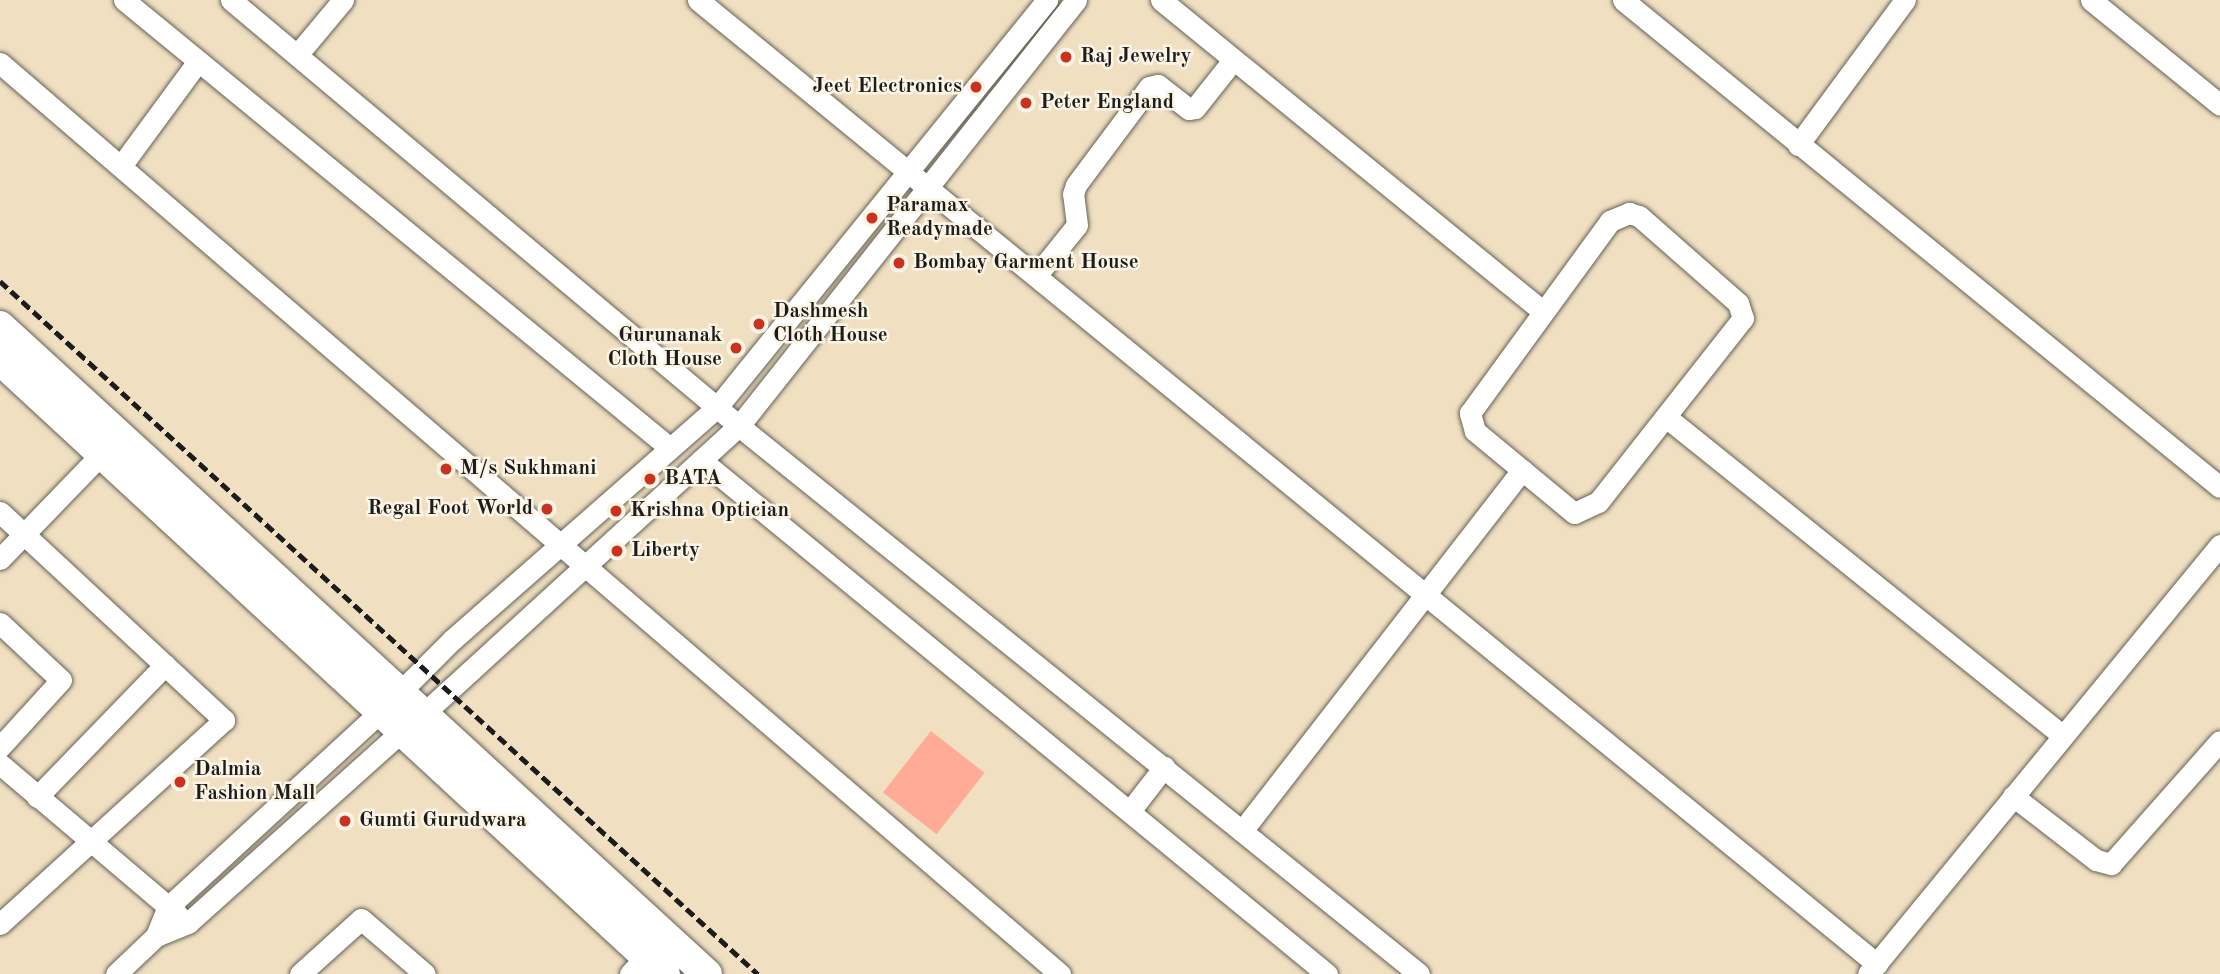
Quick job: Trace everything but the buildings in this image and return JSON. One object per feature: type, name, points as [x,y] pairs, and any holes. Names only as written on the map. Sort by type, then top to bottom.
[{"type":"highway","points":[[0,326],[111,444],[400,713],[707,974]]},
{"type":"highway","points":[[0,360],[111,444]]},
{"type":"highway","points":[[400,713],[647,968]]},
{"type":"street","points":[[124,0],[670,448]]},
{"type":"street","points":[[231,0],[739,426],[1419,974]]},
{"type":"street","points":[[297,55],[343,0]]},
{"type":"street","points":[[698,0],[1427,593],[1872,969],[2062,735],[2217,553]]},
{"type":"street","points":[[116,974],[156,936],[188,923],[400,713],[562,543],[718,406],[1047,0]]},
{"type":"street","points":[[156,936],[168,907],[586,562],[739,426],[1076,0]]},
{"type":"street","points":[[1161,0],[1541,310]]},
{"type":"street","points":[[1623,0],[2220,487]]},
{"type":"street","points":[[1798,145],[1905,0]]},
{"type":"street","points":[[2091,0],[2220,104]]},
{"type":"street","points":[[1037,276],[1077,225],[1073,194],[1076,185],[1149,88],[1158,85],[1189,108],[1195,108],[1233,60]]},
{"type":"street","points":[[121,166],[198,61]]},
{"type":"street","points":[[0,63],[586,562],[1060,974]]},
{"type":"street","points":[[1621,214],[1639,216],[1738,303],[1743,313],[1740,323],[1598,502],[1582,512],[1568,509],[1475,431],[1471,412],[1541,310],[1610,221],[1621,214]]},
{"type":"street","points":[[1666,416],[2062,735]]},
{"type":"street","points":[[0,559],[111,444]]},
{"type":"street","points":[[701,460],[1327,974]]},
{"type":"street","points":[[1242,831],[1522,470]]},
{"type":"street","points":[[0,512],[224,720],[0,924]]},
{"type":"street","points":[[0,623],[61,680],[0,747]]},
{"type":"street","points":[[37,796],[165,665]]},
{"type":"street","points":[[2013,796],[2096,860],[2111,864],[2220,741]]},
{"type":"street","points":[[0,764],[90,844],[188,923]]},
{"type":"street","points":[[1130,811],[1164,767]]},
{"type":"street","points":[[300,974],[361,919],[425,974]]},
{"type":"railway","points":[[0,281],[758,974]]},
{"type":"place","name":"Raj Jewelry","points":[[1066,57]]},
{"type":"place","name":"Jeet Electronics","points":[[976,87]]},
{"type":"place","name":"Peter England","points":[[1026,103]]},
{"type":"place","name":"Paramax Readymade","points":[[872,218]]},
{"type":"place","name":"Bombay Garment House","points":[[899,263]]},
{"type":"place","name":"Dashmesh Cloth House","points":[[759,324]]},
{"type":"place","name":"Gurunanak Cloth House","points":[[736,348]]},
{"type":"place","name":"M/s Sukhmani","points":[[446,469]]},
{"type":"place","name":"BATA","points":[[650,479]]},
{"type":"place","name":"Regal Foot World","points":[[547,509]]},
{"type":"place","name":"Krishna Optician","points":[[616,511]]},
{"type":"place","name":"Liberty","points":[[617,551]]},
{"type":"place","name":"Dalmia Fashion Mall","points":[[180,782]]},
{"type":"place","name":"Gumti Gurudwara","points":[[345,821]]}]
